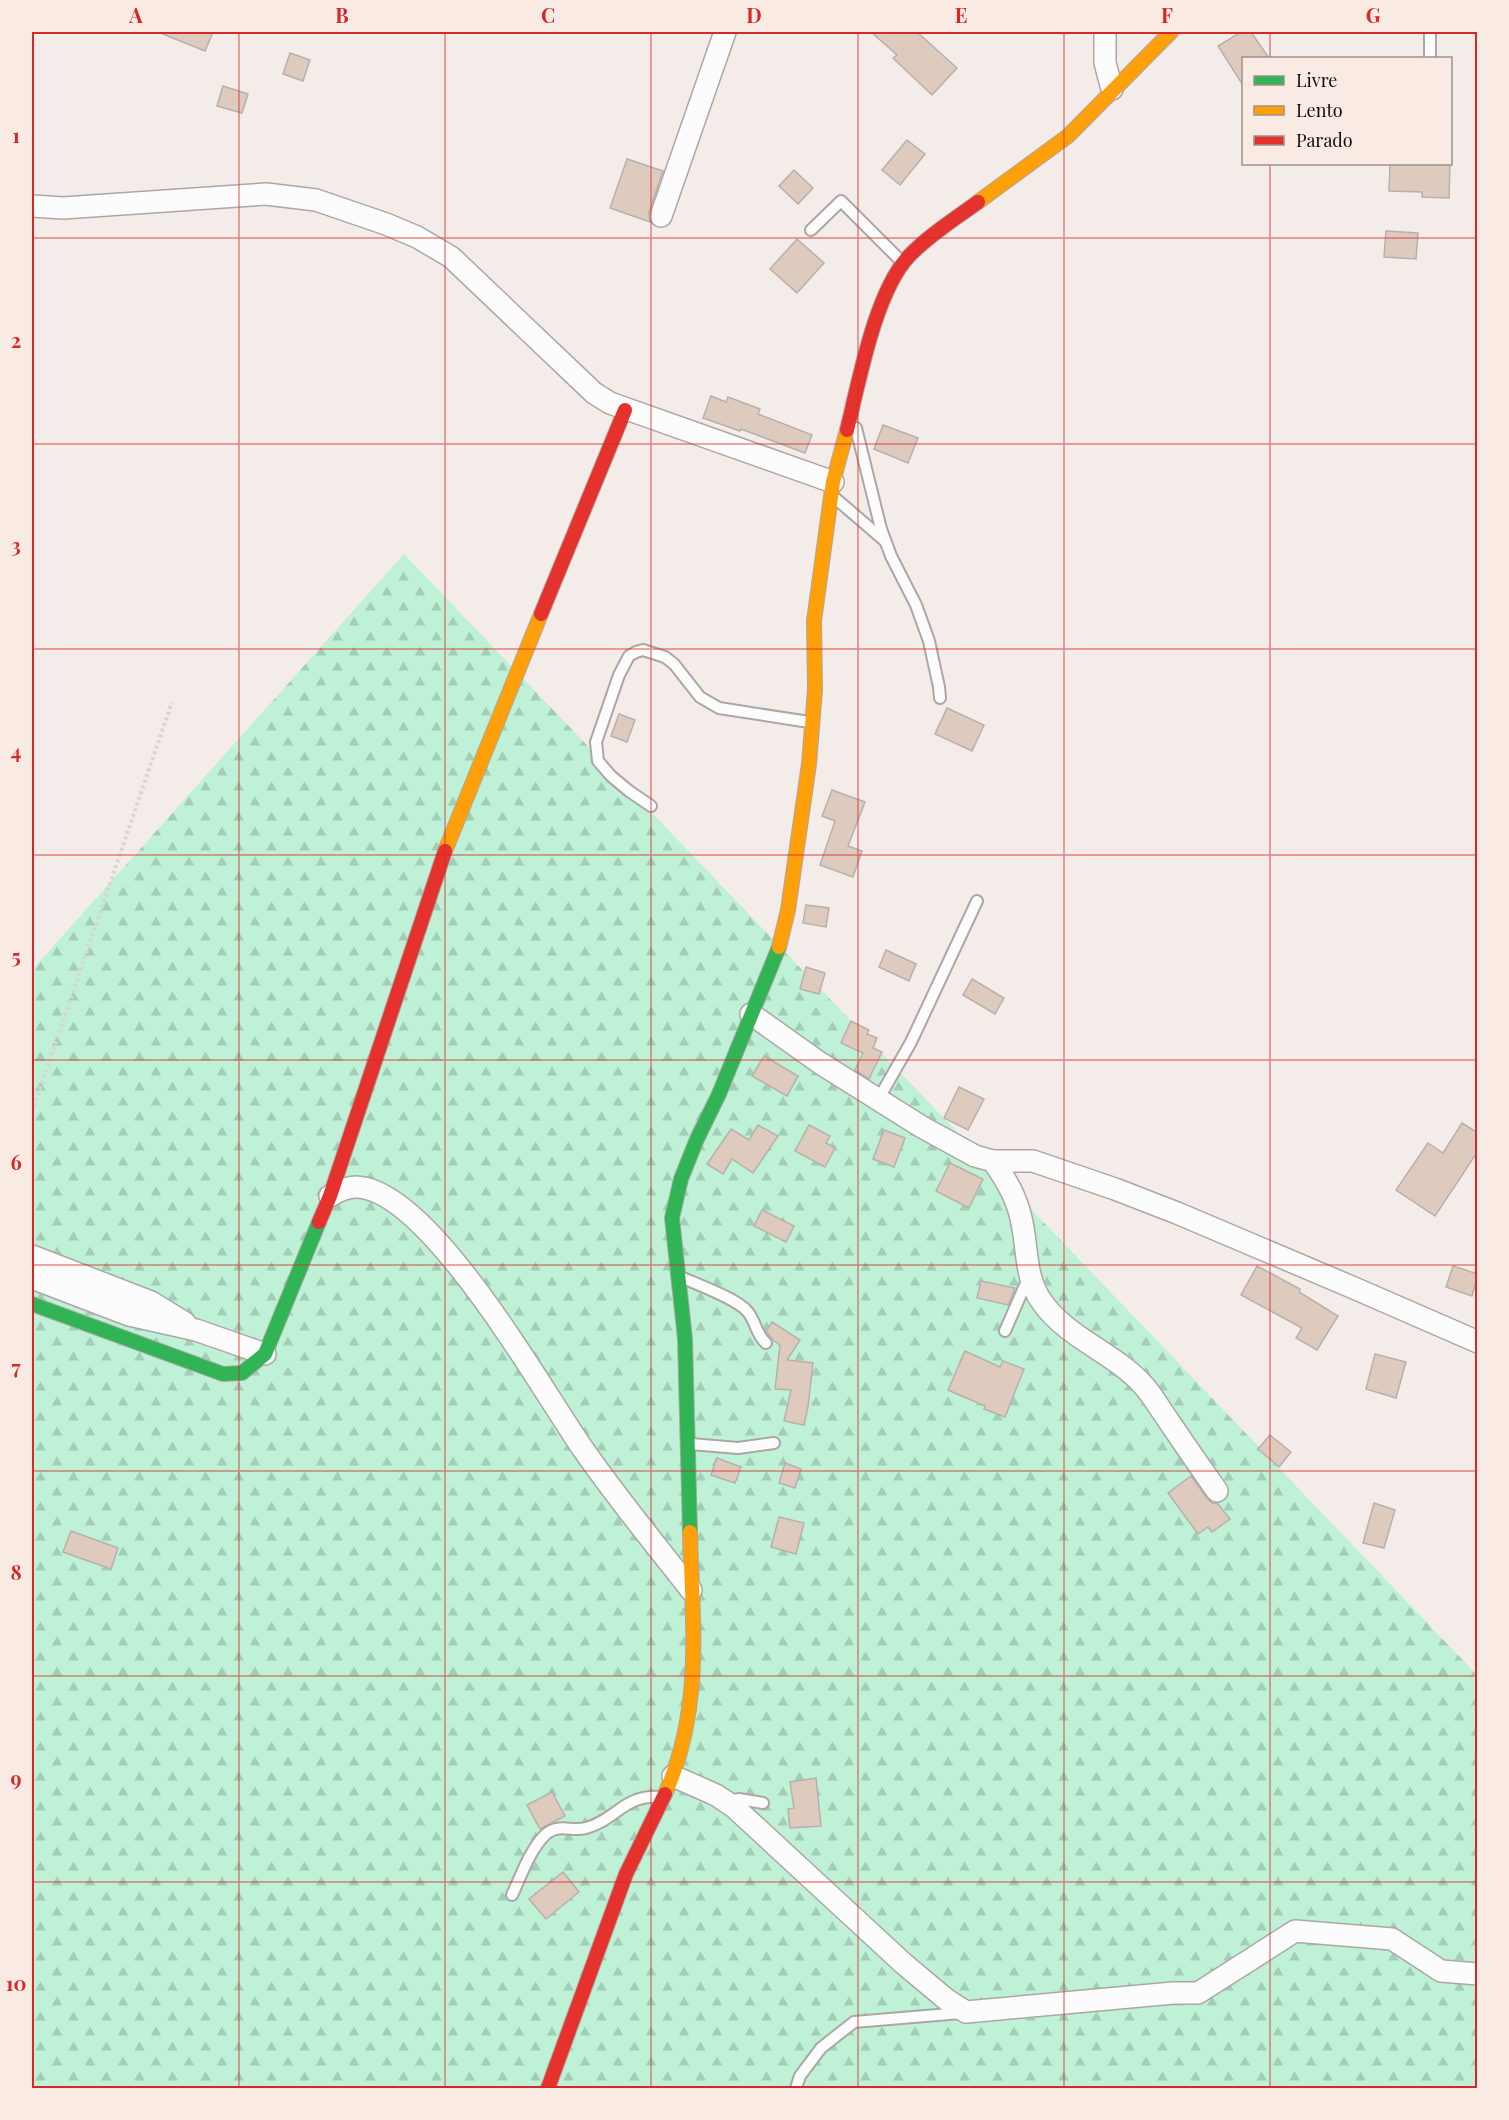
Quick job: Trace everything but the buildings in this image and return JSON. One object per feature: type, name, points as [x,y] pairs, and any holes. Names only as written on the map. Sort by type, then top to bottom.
[{"type":"street","points":[[661,216],[725,32]]},
{"type":"street","points":[[1105,32],[1105,63],[1112,89]]},
{"type":"street","points":[[548,2088],[627,1870],[673,1776],[689,1713],[696,1664],[696,1628],[691,1590],[685,1339],[672,1218],[681,1179],[719,1094],[782,939],[813,722],[814,621],[832,488],[876,319],[895,275],[929,238],[1068,136],[1112,89],[1171,32]]},
{"type":"street","points":[[32,206],[63,208],[266,194],[316,200],[386,224],[417,237],[451,257],[594,393],[625,410],[832,488]]},
{"type":"street","points":[[32,1304],[223,1374],[241,1375],[265,1354],[330,1196],[447,845],[625,410]]},
{"type":"street","points":[[751,1014],[820,1064],[975,1156],[993,1161],[1033,1161],[1115,1189],[1478,1342]]},
{"type":"street","points":[[993,1161],[1009,1183],[1021,1218],[1029,1276],[1041,1301],[1051,1313],[1119,1364],[1144,1386],[1217,1491]]},
{"type":"street","points":[[330,1196],[342,1189],[356,1187],[380,1194],[408,1213],[442,1245],[481,1294],[607,1483],[691,1590]]},
{"type":"street","points":[[32,1256],[151,1302],[196,1330]]},
{"type":"street","points":[[32,1278],[138,1318],[196,1330],[265,1354]]},
{"type":"street","points":[[673,1776],[716,1795],[753,1823],[904,1964],[947,2000],[966,2012],[1173,1993],[1198,1993],[1295,1930],[1392,1939],[1441,1971],[1478,1974]]},
{"type":"lane","points":[[1430,32],[1430,57]]},
{"type":"lane","points":[[811,230],[841,201],[892,254],[904,263]]},
{"type":"lane","points":[[852,410],[885,541],[916,605],[929,640],[940,698]]},
{"type":"lane","points":[[832,488],[885,541]]},
{"type":"lane","points":[[651,806],[629,791],[598,761],[596,742],[619,675],[629,656],[636,652],[643,650],[664,657],[674,664],[700,697],[719,708],[813,722]]},
{"type":"lane","points":[[878,1100],[911,1042],[977,901]]},
{"type":"lane","points":[[678,1275],[746,1309],[755,1323],[760,1338],[766,1343]]},
{"type":"lane","points":[[1005,1331],[1029,1276]]},
{"type":"lane","points":[[687,1443],[738,1448],[774,1443]]},
{"type":"lane","points":[[512,1895],[541,1840],[549,1832],[563,1827],[583,1829],[593,1826],[640,1797],[663,1797]]},
{"type":"lane","points":[[725,1802],[739,1799],[763,1803]]},
{"type":"lane","points":[[796,2088],[800,2076],[821,2048],[854,2022],[966,2012]]},
{"type":"path","points":[[32,1112],[172,702]]},
{"type":"green space","points":[[404,554],[1477,1675],[1477,2088],[32,2088],[32,970]]},
{"type":"traffic: fast","points":[[690,1532],[685,1339],[672,1218],[681,1179],[719,1094],[779,947]]},
{"type":"traffic: fast","points":[[32,1304],[223,1374],[242,1373],[265,1354],[319,1222]]},
{"type":"traffic: slow","points":[[978,202],[1068,136],[1171,32]]},
{"type":"traffic: slow","points":[[779,947],[788,910],[809,764],[815,690],[814,621],[833,482],[847,430]]},
{"type":"traffic: slow","points":[[445,851],[541,614]]},
{"type":"traffic: slow","points":[[665,1794],[686,1729],[691,1697],[693,1632],[690,1532]]},
{"type":"traffic: jam","points":[[847,430],[870,338],[897,272],[909,256],[925,241],[978,202]]},
{"type":"traffic: jam","points":[[541,614],[625,410]]},
{"type":"traffic: jam","points":[[319,1222],[330,1196],[445,851]]},
{"type":"traffic: jam","points":[[548,2088],[626,1874],[665,1794]]}]
